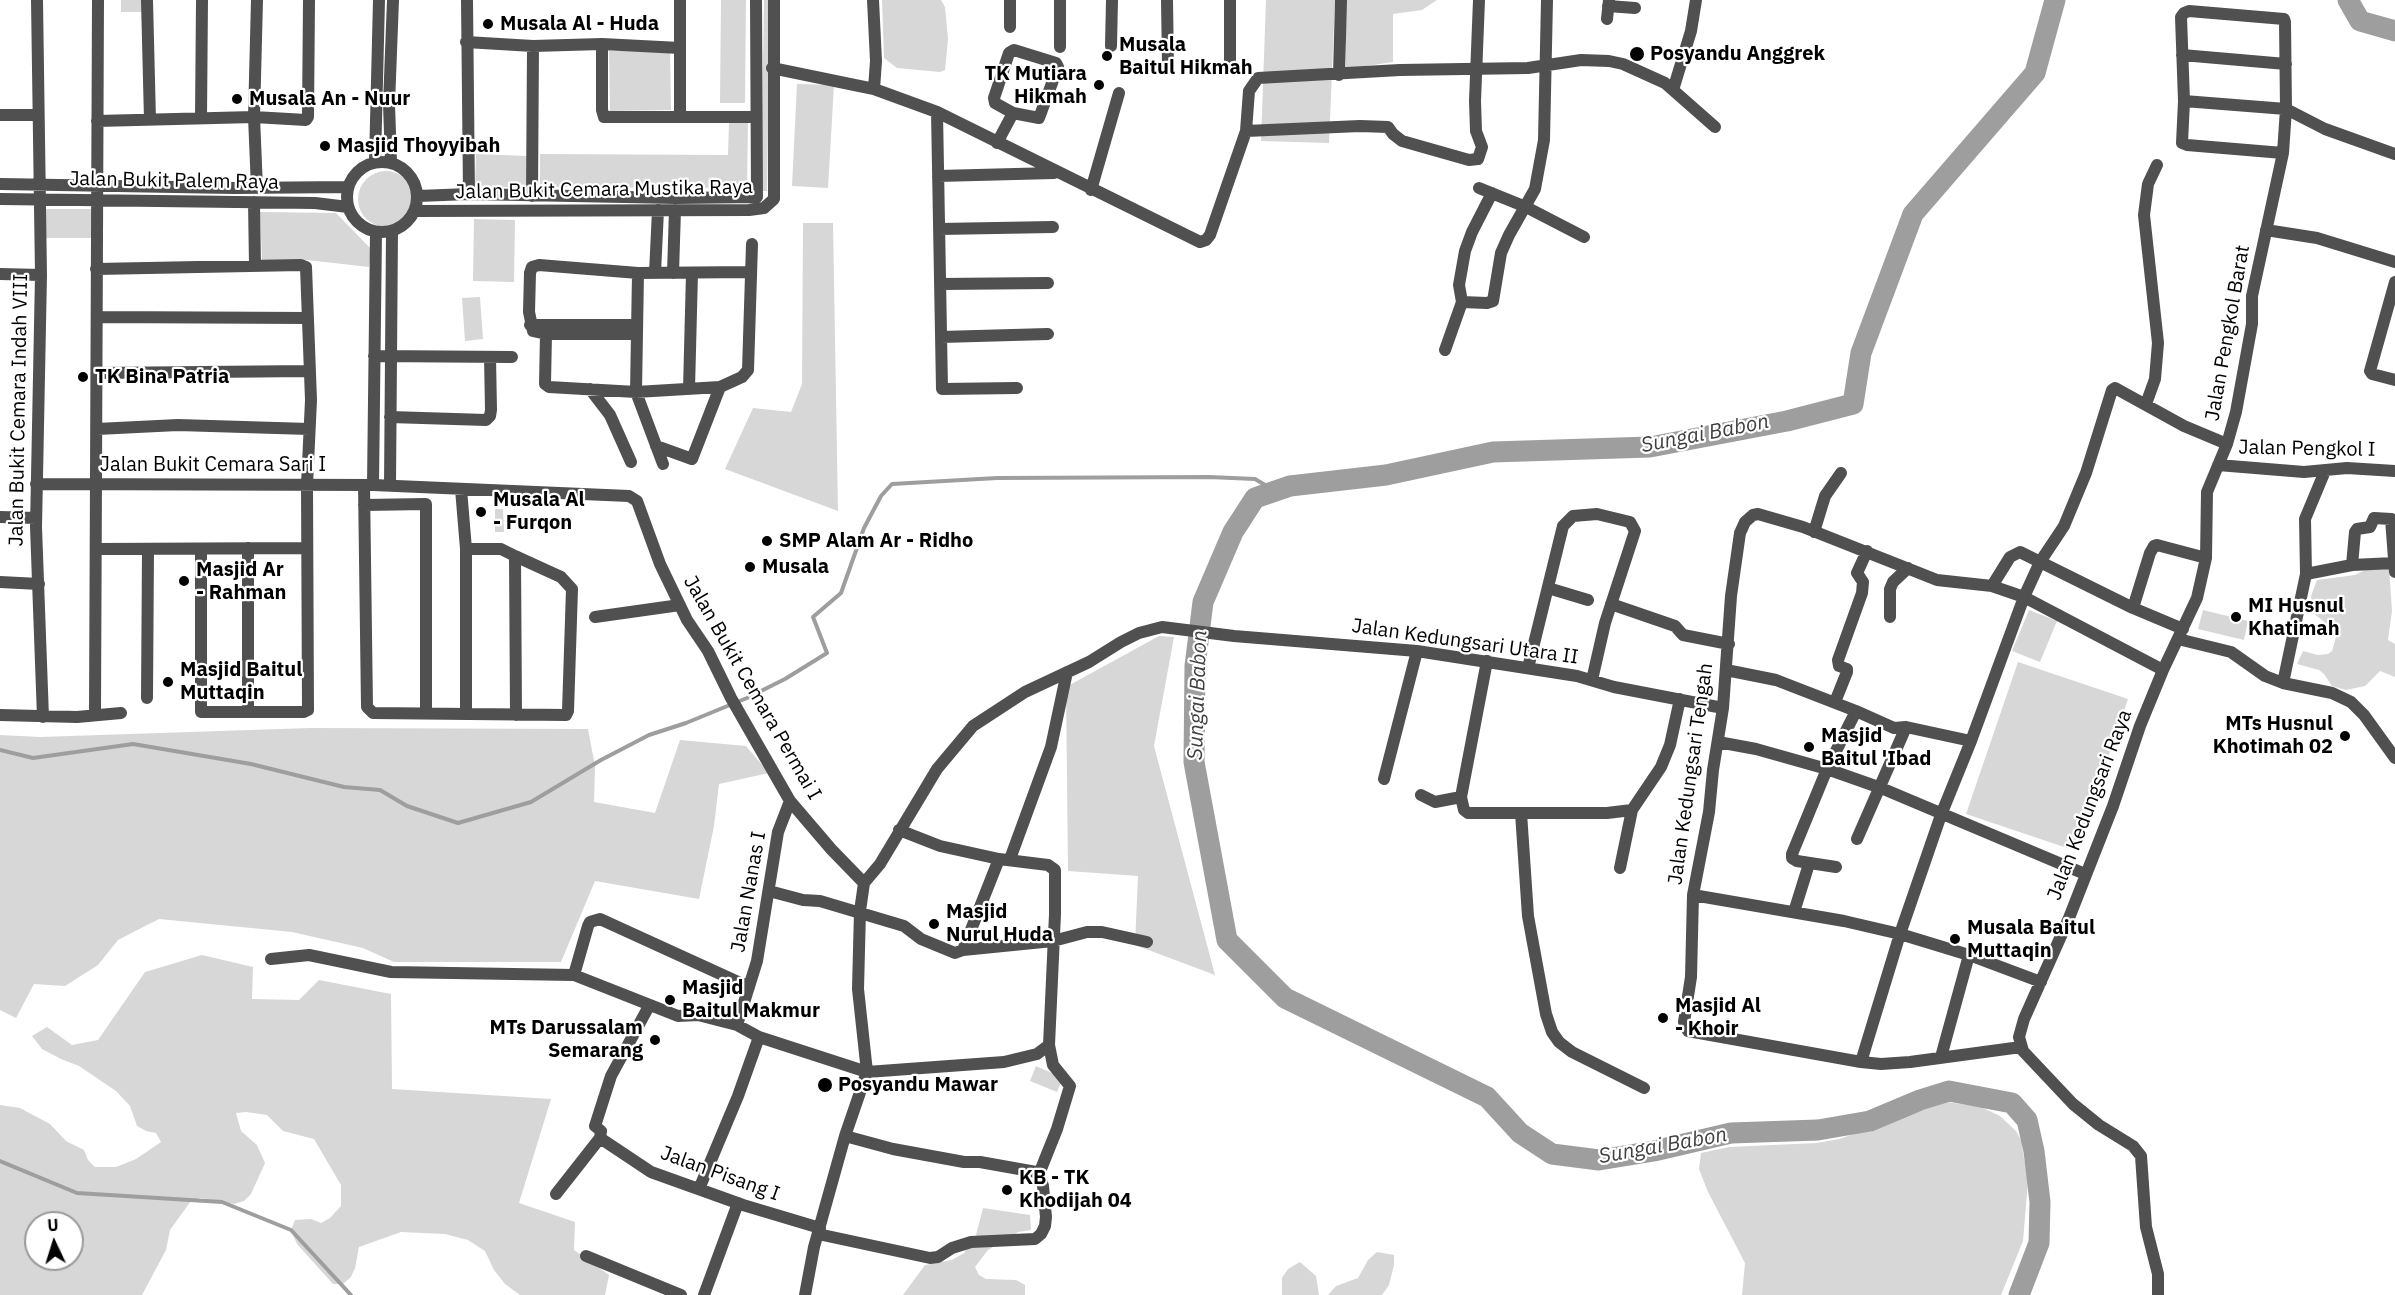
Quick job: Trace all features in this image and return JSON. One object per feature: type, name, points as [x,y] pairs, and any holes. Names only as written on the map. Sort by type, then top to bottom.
[{"type":"street","name":"Jalan Bukit Cemara Indah VIII","points":[[37,0],[40,275],[36,518],[43,717]]},
{"type":"street","points":[[95,714],[98,0]]},
{"type":"street","points":[[147,0],[150,120]]},
{"type":"street","points":[[201,118],[202,0]]},
{"type":"street","points":[[256,188],[254,117],[257,0]]},
{"type":"street","points":[[97,121],[254,117],[301,121],[308,117],[309,0]]},
{"type":"street","points":[[375,162],[379,0]]},
{"type":"street","points":[[391,162],[389,104],[393,0]]},
{"type":"street","points":[[467,0],[469,194]]},
{"type":"street","points":[[680,0],[680,116]]},
{"type":"street","points":[[756,0],[757,197]]},
{"type":"street","points":[[765,208],[774,199],[772,69],[774,0]]},
{"type":"street","points":[[873,0],[876,61],[874,89]]},
{"type":"street","points":[[1010,0],[1010,27]]},
{"type":"street","points":[[1060,0],[1060,47]]},
{"type":"street","points":[[1111,46],[1112,0]]},
{"type":"street","points":[[1167,0],[1168,66]]},
{"type":"street","points":[[1230,0],[1230,67]]},
{"type":"street","points":[[1338,75],[1341,0]]},
{"type":"street","points":[[1246,131],[1388,127],[1402,141],[1474,161],[1478,159],[1482,147],[1479,143],[1475,121],[1479,0]]},
{"type":"street","points":[[1462,302],[1493,301],[1501,253],[1535,189],[1542,159],[1547,0]]},
{"type":"street","points":[[1673,90],[1691,31],[1696,0]]},
{"type":"street","points":[[1607,20],[1609,3],[1635,8]]},
{"type":"street","name":"Jalan Pengkol Barat","points":[[2180,634],[2197,598],[2206,558],[2207,492],[2227,444],[2240,394],[2252,324],[2252,296],[2283,153],[2286,109],[2286,22],[2281,18],[2189,11],[2181,17],[2182,55]]},
{"type":"street","points":[[466,42],[533,46],[602,44],[680,48]]},
{"type":"street","points":[[602,44],[602,110],[604,117],[755,117]]},
{"type":"street","points":[[532,196],[533,46]]},
{"type":"street","points":[[1014,50],[1056,63],[1058,67],[1039,118],[1013,113],[994,101],[1009,53],[1014,50]]},
{"type":"street","points":[[2283,153],[2182,143],[2184,101],[2182,55],[2286,64]]},
{"type":"street","points":[[772,69],[874,89],[937,112],[1056,173],[1188,237],[1203,242],[1210,235],[1246,131],[1249,91],[1258,78],[1477,67],[1545,67],[1581,60],[1609,61],[1649,75],[1673,90],[1715,127]]},
{"type":"street","points":[[1091,190],[1119,93]]},
{"type":"street","points":[[2184,101],[2286,109],[2325,129],[2395,154]]},
{"type":"street","points":[[937,112],[942,389],[1017,388]]},
{"type":"street","points":[[997,143],[1013,113]]},
{"type":"street","points":[[0,115],[37,115]]},
{"type":"street","points":[[375,162],[391,162],[405,169],[414,181],[418,196],[415,211],[406,224],[392,231],[376,232],[358,224],[348,207],[348,187],[358,171],[375,162]]},
{"type":"street","points":[[2146,404],[2155,379],[2158,343],[2144,215],[2148,184],[2157,165]]},
{"type":"street","points":[[938,176],[1056,173]]},
{"type":"street","name":"Jalan Bukit Palem Raya","points":[[0,184],[348,187]]},
{"type":"street","points":[[181,201],[182,187]]},
{"type":"street","points":[[1479,188],[1526,207],[1584,237]]},
{"type":"street","points":[[1445,350],[1462,302],[1459,285],[1465,251],[1492,193]]},
{"type":"street","name":"Jalan Bukit Cemara Mustika Raya","points":[[418,196],[469,194],[741,199],[757,197],[765,208]]},
{"type":"street","points":[[613,197],[614,210]]},
{"type":"street","name":"Jalan Bukit Palem Raya","points":[[0,199],[315,203],[348,207]]},
{"type":"street","points":[[254,202],[255,266]]},
{"type":"street","name":"Jalan Bukit Cemara Mustika Raya","points":[[415,211],[765,208]]},
{"type":"street","points":[[655,273],[658,210]]},
{"type":"street","points":[[673,273],[675,210]]},
{"type":"street","points":[[939,229],[1053,227]]},
{"type":"street","points":[[2266,230],[2318,238],[2395,262]]},
{"type":"street","points":[[390,486],[393,356],[392,231]]},
{"type":"street","points":[[376,232],[374,356],[368,485],[364,505],[367,707],[373,713],[562,717],[568,711],[572,589],[561,577],[501,549],[466,549]]},
{"type":"street","points":[[546,334],[546,386],[636,392],[720,387],[742,377],[748,370],[752,244]]},
{"type":"street","points":[[96,269],[304,265],[307,271],[310,371],[306,548],[309,706],[304,712],[201,712],[201,549]]},
{"type":"street","points":[[635,329],[546,334],[533,331],[530,324],[532,267],[539,265],[638,273],[750,272]]},
{"type":"street","points":[[638,273],[635,329],[636,392],[663,464]]},
{"type":"street","points":[[690,389],[692,273]]},
{"type":"street","points":[[0,274],[40,275]]},
{"type":"street","points":[[2395,282],[2370,371],[2372,374],[2395,381]]},
{"type":"street","points":[[940,284],[1048,283]]},
{"type":"street","points":[[97,317],[308,318]]},
{"type":"street","points":[[530,324],[635,329]]},
{"type":"street","points":[[941,337],[1048,334]]},
{"type":"street","points":[[374,356],[512,357]]},
{"type":"street","points":[[390,417],[486,420],[491,410],[490,357]]},
{"type":"street","points":[[97,373],[310,371]]},
{"type":"street","points":[[656,446],[692,459],[720,387]]},
{"type":"street","points":[[2158,1295],[2158,1274],[2146,1227],[2141,1156],[2133,1146],[2099,1125],[2073,1104],[2021,1047],[1910,1062],[1861,1062],[1900,934],[1941,815],[2024,597],[2040,562],[2064,526],[2086,473],[2112,390],[2115,388],[2184,426],[2227,444]]},
{"type":"street","points":[[590,389],[610,415],[631,462]]},
{"type":"street","points":[[97,429],[178,425],[309,429]]},
{"type":"street","name":"Jalan Pengkol I","points":[[2218,465],[2249,470],[2304,472],[2347,468],[2395,471]]},
{"type":"street","points":[[2283,683],[2306,574],[2305,519],[2325,471]]},
{"type":"street","points":[[1841,473],[1825,496],[1814,532],[1867,550],[1937,580],[1992,586],[2024,597],[2163,670]]},
{"type":"street","name":"Jalan Bukit Cemara Sari I","points":[[36,484],[390,486]]},
{"type":"street","name":"Jalan Bukit Cemara Permai I","points":[[390,486],[633,497],[642,512],[660,564],[680,605],[708,651],[734,703],[790,801],[864,883]]},
{"type":"street","points":[[461,489],[466,549],[466,714]]},
{"type":"street","points":[[364,505],[426,504],[426,713]]},
{"type":"street","points":[[1528,668],[1563,526],[1568,520],[1581,514],[1608,516],[1630,522],[1635,531],[1611,604],[1592,680]]},
{"type":"street","name":"Jalan Kedungsari Tengah","points":[[1814,532],[1758,514],[1745,522],[1740,533],[1731,596],[1723,708],[1710,812],[1693,895],[1691,977],[1684,1022],[1691,1033],[1861,1062]]},
{"type":"street","points":[[0,517],[36,518]]},
{"type":"street","points":[[2352,565],[2357,529],[2370,527],[2374,518],[2391,519],[2395,572]]},
{"type":"street","points":[[2133,608],[2154,546],[2206,558]]},
{"type":"street","points":[[248,548],[248,712]]},
{"type":"street","points":[[97,549],[306,548]]},
{"type":"street","points":[[147,698],[148,549]]},
{"type":"street","points":[[1835,702],[1847,672],[1838,662],[1862,593],[1863,582],[1857,573],[1867,550]]},
{"type":"street","points":[[1992,586],[2012,554],[2020,552],[2180,634],[2231,652],[2257,672],[2283,683],[2332,693],[2351,702],[2364,715],[2395,758]]},
{"type":"street","points":[[515,556],[516,715]]},
{"type":"street","points":[[2306,574],[2352,565],[2394,563]]},
{"type":"street","points":[[1890,617],[1890,589],[1893,582],[1908,568]]},
{"type":"street","points":[[0,582],[39,584]]},
{"type":"street","points":[[1548,588],[1588,600]]},
{"type":"street","points":[[1611,604],[1675,626],[1683,635],[1729,644]]},
{"type":"street","points":[[595,617],[680,605]]},
{"type":"street","name":"Jalan Kedungsari Utara II","points":[[864,883],[880,864],[937,769],[973,726],[1025,692],[1139,633],[1162,627],[1177,627],[1234,636],[1417,651],[1487,661],[1592,680],[1614,687],[1723,708]]},
{"type":"street","name":"Jalan Kedungsari Raya","points":[[2021,1047],[2019,1032],[2069,918],[2113,806],[2140,726],[2180,634]]},
{"type":"street","points":[[1384,779],[1417,651]]},
{"type":"street","points":[[1487,661],[1461,797],[1464,810],[1468,813],[1607,813],[1632,810]]},
{"type":"street","points":[[1726,670],[1776,680],[1835,702],[1894,728],[1906,727],[1971,741]]},
{"type":"street","points":[[963,950],[1005,859],[1051,747],[1067,672]]},
{"type":"street","points":[[1620,868],[1632,810],[1661,767],[1670,744],[1680,699]]},
{"type":"street","points":[[1836,867],[1797,861],[1792,855],[1827,769],[1856,711]]},
{"type":"street","points":[[0,715],[43,717],[121,713]]},
{"type":"street","points":[[1857,839],[1881,789],[1906,727]]},
{"type":"street","points":[[1718,742],[1756,749],[1827,769],[1881,789],[2085,874]]},
{"type":"street","points":[[1421,795],[1435,802],[1461,797]]},
{"type":"street","name":"Jalan Nanas I","points":[[737,1025],[757,961],[778,832],[790,801]]},
{"type":"street","points":[[1521,813],[1528,916],[1546,1014],[1552,1032],[1559,1042],[1572,1052],[1644,1088]]},
{"type":"street","points":[[845,1136],[964,1162],[1026,1169],[1038,1174],[1057,1129],[1070,1086],[1053,1065],[1049,1045],[1055,870],[1048,865],[940,846],[899,830]]},
{"type":"street","points":[[1794,912],[1809,864]]},
{"type":"street","points":[[805,1295],[819,1231],[845,1136],[867,1072],[858,989],[860,911],[864,883]]},
{"type":"street","points":[[769,891],[860,911],[904,926],[921,939],[952,952],[1053,940],[1087,932],[1102,932],[1147,942]]},
{"type":"street","points":[[1693,895],[1844,921],[1900,934],[1969,955],[2041,982]]},
{"type":"street","points":[[574,975],[588,926],[590,922],[600,920],[749,987]]},
{"type":"street","points":[[271,959],[309,955],[391,972],[574,975],[678,1016],[698,1015],[737,1025],[759,1037],[867,1072],[1004,1062],[1037,1054],[1049,1045]]},
{"type":"street","points":[[1941,1057],[1969,955]]},
{"type":"street","points":[[556,1194],[600,1138],[602,1131],[595,1126],[610,1076],[649,1006]]},
{"type":"street","points":[[699,1189],[738,1096],[759,1037]]},
{"type":"street","name":"Jalan Pisang I","points":[[600,1138],[651,1172],[819,1231],[930,1258],[938,1257],[952,1248],[971,1242],[1035,1239],[1041,1234],[1046,1217],[1043,1186],[1038,1174]]},
{"type":"street","points":[[705,1295],[738,1203]]},
{"type":"street","points":[[586,1256],[681,1295]]},
{"type":"shaded area","points":[[121,0],[142,0],[142,12],[121,12]]},
{"type":"shaded area","points":[[721,0],[746,0],[745,103],[720,103]]},
{"type":"shaded area","points":[[764,0],[770,0],[767,191],[761,191]]},
{"type":"shaded area","points":[[882,0],[941,0],[945,7],[948,39],[945,70],[940,72],[897,68],[884,58]]},
{"type":"shaded area","points":[[1266,0],[1335,0],[1329,143],[1261,141]]},
{"type":"shaded area","points":[[1346,0],[1437,0],[1422,10],[1393,14],[1393,62],[1346,69]]},
{"type":"shaded area","points":[[609,51],[670,51],[671,110],[610,111]]},
{"type":"shaded area","points":[[797,84],[834,85],[828,188],[792,186]]},
{"type":"shaded area","points":[[729,123],[748,123],[747,188],[540,187],[540,154],[728,155]]},
{"type":"shaded area","points":[[476,154],[528,156],[527,188],[475,186]]},
{"type":"shaded area","points":[[381,171],[391,171],[406,179],[412,188],[414,199],[412,210],[406,219],[391,227],[381,227],[370,222],[363,215],[358,204],[358,194],[363,183],[370,176]]},
{"type":"shaded area","points":[[45,209],[92,209],[92,238],[45,238]]},
{"type":"shaded area","points":[[260,212],[336,213],[371,249],[369,267],[307,260],[262,260]]},
{"type":"shaded area","points":[[474,219],[515,220],[514,282],[473,281]]},
{"type":"shaded area","points":[[803,223],[833,223],[838,511],[725,469],[753,408],[791,412],[802,384]]},
{"type":"shaded area","points":[[480,297],[483,339],[465,341],[462,298]]},
{"type":"shaded area","points":[[495,509],[503,509],[504,532],[495,532]]},
{"type":"shaded area","points":[[2369,568],[2389,568],[2392,611],[2388,640],[2395,644],[2395,677],[2380,671],[2365,686],[2346,690],[2332,686],[2319,670],[2297,664],[2303,651],[2318,655],[2332,651],[2338,630],[2312,612],[2311,596],[2317,580],[2355,575]]},
{"type":"shaded area","points":[[2029,610],[2057,621],[2040,662],[2012,651]]},
{"type":"shaded area","points":[[2203,610],[2248,621],[2244,640],[2198,629]]},
{"type":"shaded area","points":[[1159,636],[1174,637],[1154,746],[1215,975],[1135,945],[1138,876],[1068,871],[1066,687]]},
{"type":"shaded area","points":[[2018,662],[2128,699],[2076,851],[1966,814]]},
{"type":"shaded area","points":[[310,728],[588,729],[595,766],[594,802],[655,813],[680,740],[746,746],[769,773],[719,784],[714,826],[699,899],[595,881],[561,962],[394,962],[363,948],[292,932],[159,919],[118,940],[98,965],[65,986],[34,984],[16,1018],[0,1010],[0,735],[40,737]]},
{"type":"shaded area","points":[[202,955],[253,967],[252,999],[299,1000],[319,980],[391,994],[392,1089],[551,1099],[519,1203],[575,1222],[574,1250],[609,1275],[605,1295],[520,1295],[505,1284],[494,1270],[485,1251],[468,1240],[445,1234],[401,1232],[359,1247],[351,1277],[343,1284],[333,1284],[297,1244],[291,1230],[295,1220],[311,1219],[321,1223],[330,1218],[341,1206],[341,1185],[314,1139],[283,1131],[267,1115],[246,1112],[236,1113],[241,1131],[257,1145],[265,1163],[251,1194],[244,1201],[234,1204],[201,1198],[191,1201],[170,1230],[166,1250],[142,1295],[0,1295],[0,1105],[20,1108],[50,1124],[66,1141],[84,1150],[88,1160],[95,1167],[116,1167],[136,1159],[161,1142],[156,1133],[137,1126],[130,1106],[116,1091],[79,1066],[42,1049],[32,1036],[47,1027],[72,1045],[98,1040],[145,972]]},
{"type":"shaded area","points":[[1036,1066],[1063,1078],[1057,1092],[1030,1081]]},
{"type":"shaded area","points":[[1947,1102],[1981,1107],[2000,1116],[2016,1131],[2021,1140],[2028,1182],[2023,1241],[2001,1295],[1742,1295],[1745,1263],[1708,1192],[1699,1169],[1701,1153],[1729,1147],[1817,1143],[1839,1139]]},
{"type":"shaded area","points":[[983,1208],[1030,1215],[1031,1230],[1018,1232],[988,1250],[975,1267],[979,1275],[986,1279],[1016,1280],[1025,1285],[1025,1295],[903,1295],[925,1265],[952,1260],[964,1253],[976,1235]]},
{"type":"shaded area","points":[[1377,1252],[1394,1255],[1389,1285],[1382,1295],[1328,1295],[1336,1286],[1358,1278],[1368,1260]]},
{"type":"shaded area","points":[[1300,1262],[1316,1276],[1319,1295],[1282,1295],[1282,1278],[1288,1269]]},
{"type":"waterway","name":"Sungai Babon","points":[[2019,1295],[2039,1243],[2040,1202],[2034,1151],[2027,1120],[2012,1103],[1949,1091],[1920,1100],[1870,1121],[1818,1130],[1731,1133],[1654,1151],[1599,1160],[1552,1154],[1520,1133],[1487,1097],[1285,998],[1227,940],[1194,762],[1195,666],[1203,602],[1233,532],[1255,498],[1290,486],[1386,475],[1493,452],[1650,447],[1787,421],[1853,404],[1861,353],[1913,214],[2035,73],[2055,0]]},
{"type":"waterway","name":"Sungai Babon","points":[[2348,0],[2360,21],[2395,31]]},
{"type":"waterway","points":[[0,750],[33,758],[133,744],[251,764],[344,787],[380,790],[407,806],[458,823],[531,802],[601,760],[649,735],[686,723],[747,698],[785,679],[827,653],[813,617],[841,593],[864,528],[881,496],[892,484],[997,478],[1209,477],[1255,479],[1275,491]]},
{"type":"waterway","points":[[0,1161],[77,1193],[222,1202],[291,1230],[351,1295]]},
{"type":"place","name":"Musala Al - Huda","points":[[488,24]]},
{"type":"place","name":"Posyandu Anggrek","points":[[1637,54]]},
{"type":"place","name":"Musala Baitul Hikmah","points":[[1107,56]]},
{"type":"place","name":"TK Mutiara Hikmah","points":[[1099,85]]},
{"type":"place","name":"Musala An - Nuur","points":[[237,99]]},
{"type":"place","name":"Masjid Thoyyibah","points":[[325,146]]},
{"type":"place","name":"TK Bina Patria","points":[[83,377]]},
{"type":"place","name":"Musala Al - Furqon","points":[[481,512]]},
{"type":"place","name":"SMP Alam Ar - Ridho","points":[[767,541]]},
{"type":"place","name":"Musala","points":[[750,567]]},
{"type":"place","name":"Masjid Ar - Rahman","points":[[184,581]]},
{"type":"place","name":"MI Husnul Khatimah","points":[[2236,617]]},
{"type":"place","name":"Masjid Baitul Muttaqin","points":[[168,682]]},
{"type":"place","name":"MTs Husnul Khotimah 02","points":[[2345,736]]},
{"type":"place","name":"Masjid Baitul 'Ibad","points":[[1809,747]]},
{"type":"place","name":"Masjid Nurul Huda","points":[[934,924]]},
{"type":"place","name":"Musala Baitul Muttaqin","points":[[1955,939]]},
{"type":"place","name":"Masjid Baitul Makmur","points":[[670,1000]]},
{"type":"place","name":"Masjid Al - Khoir","points":[[1663,1018]]},
{"type":"place","name":"MTs Darussalam Semarang","points":[[655,1040]]},
{"type":"place","name":"Posyandu Mawar","points":[[825,1085]]},
{"type":"place","name":"KB - TK Khodijah 04","points":[[1007,1190]]}]
